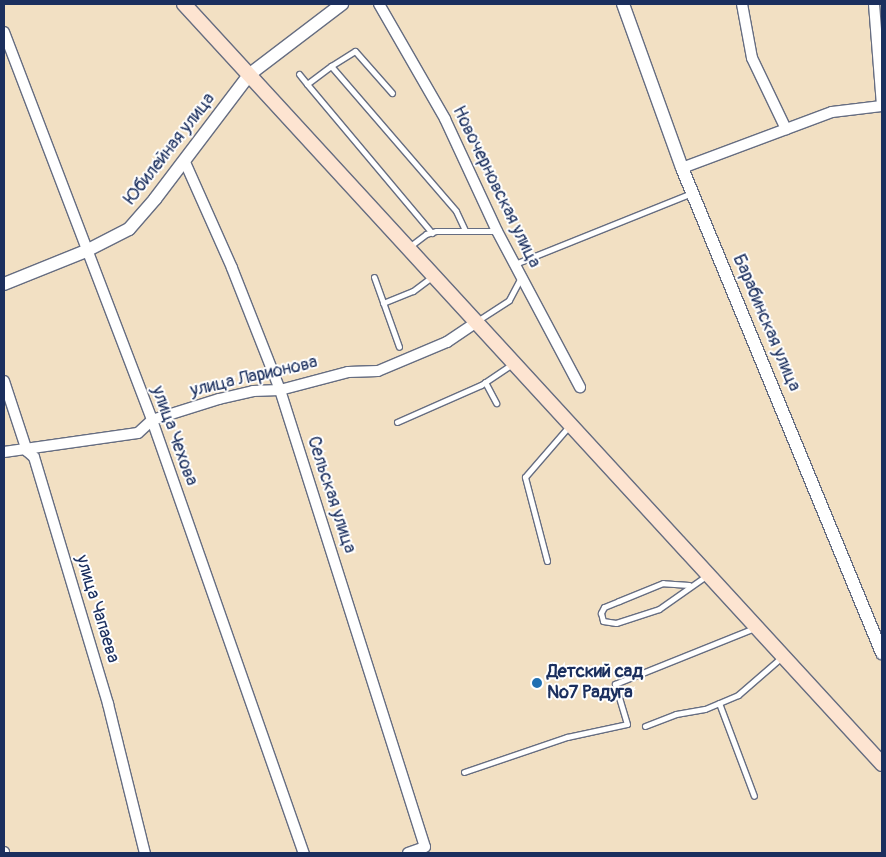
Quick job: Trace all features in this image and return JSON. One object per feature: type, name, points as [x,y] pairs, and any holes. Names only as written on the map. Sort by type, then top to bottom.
[{"type":"main road","points":[[184,4],[882,764]]},
{"type":"street","name":"Юбилейная улица","points":[[4,284],[86,251],[129,229],[250,74],[342,4]]},
{"type":"street","name":"Новочерновская улица","points":[[379,4],[445,119],[497,231],[580,387]]},
{"type":"street","name":"Барабинская улица","points":[[623,4],[682,168],[882,653]]},
{"type":"street","points":[[742,4],[752,58],[786,130]]},
{"type":"street","points":[[682,168],[832,112],[882,106],[874,4]]},
{"type":"street","name":"улица Чехова","points":[[4,32],[152,420],[304,853]]},
{"type":"street","name":"Сельская улица","points":[[184,160],[232,268],[280,390],[426,847],[408,853]]},
{"type":"street","name":"улица Ларионова","points":[[4,452],[27,451],[138,433],[152,420],[253,391],[280,390],[348,372],[378,371],[447,342],[477,322]]},
{"type":"street","name":"улица Чапаева","points":[[4,380],[27,451],[34,457],[108,704],[145,853]]},
{"type":"lane","points":[[307,84],[355,51],[392,94]]},
{"type":"lane","points":[[331,66],[456,211],[465,230]]},
{"type":"lane","points":[[299,74],[432,233]]},
{"type":"lane","points":[[515,264],[692,193]]},
{"type":"lane","points":[[409,248],[432,233],[465,230],[497,231]]},
{"type":"lane","points":[[383,303],[413,290],[435,276]]},
{"type":"lane","points":[[374,277],[399,347]]},
{"type":"lane","points":[[477,322],[509,300],[521,277]]},
{"type":"lane","points":[[397,422],[485,382],[514,362]]},
{"type":"lane","points":[[485,382],[496,403]]},
{"type":"lane","points":[[547,561],[525,478],[571,424]]},
{"type":"lane","points":[[689,585],[663,583],[604,607],[601,613],[603,621],[616,623],[659,609],[683,594],[689,585],[709,575]]},
{"type":"lane","points":[[464,772],[567,737],[627,724],[615,684],[757,627]]},
{"type":"lane","points":[[645,726],[738,696],[784,656]]},
{"type":"lane","points":[[719,703],[754,796]]},
{"type":"place","name":"Детский сад №7 Радуга","points":[[537,683]]}]
